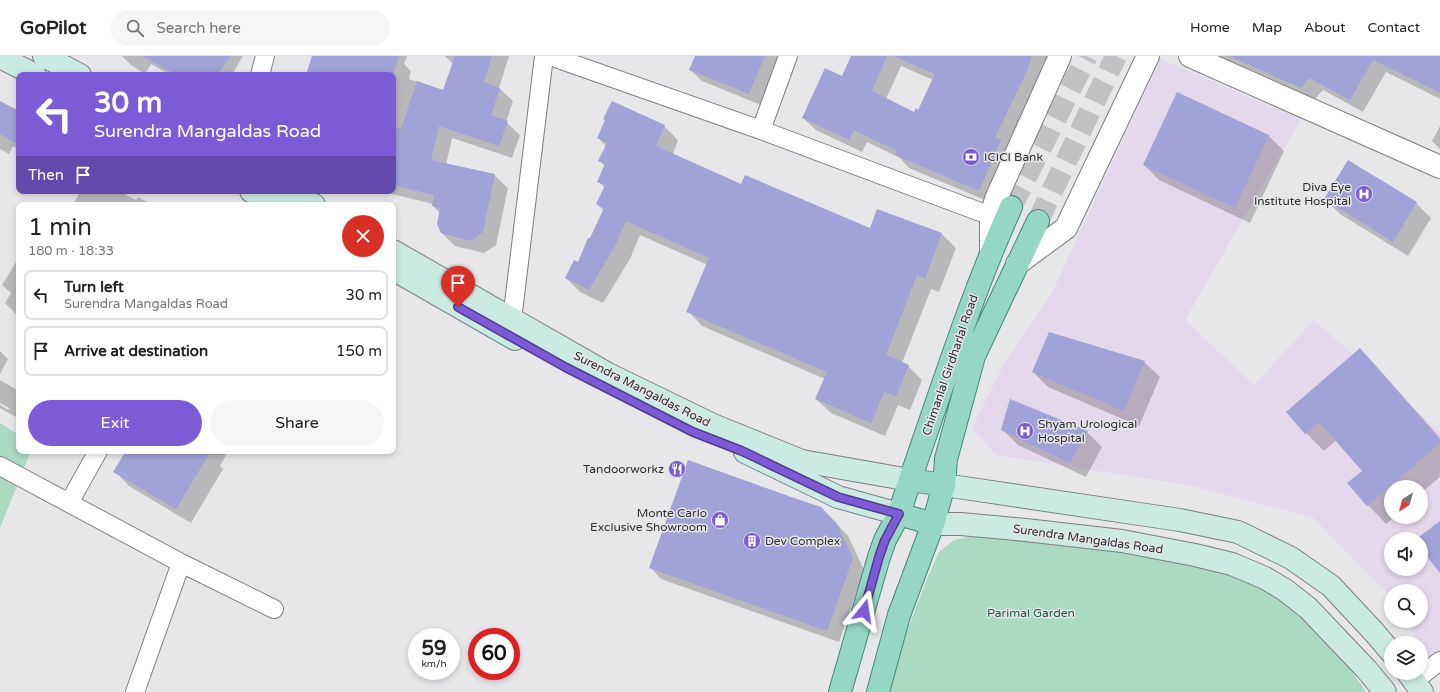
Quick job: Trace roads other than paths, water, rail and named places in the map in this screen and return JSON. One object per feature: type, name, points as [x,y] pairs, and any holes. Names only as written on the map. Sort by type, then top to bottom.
[{"type":"main road","points":[[44,56],[74,72]]},
{"type":"main road","points":[[0,57],[28,72]]},
{"type":"main road","points":[[257,194],[272,202]]},
{"type":"main road","points":[[295,194],[309,202]]},
{"type":"main road","name":"Chimanlal Girdharlal Road","points":[[899,514],[955,350],[991,251],[1001,212]]},
{"type":"main road","name":"Chimanlal Girdharlal Road","points":[[933,524],[944,486],[946,459],[974,356],[1038,221]]},
{"type":"main road","name":"Surendra Mangaldas Road","points":[[396,253],[608,374],[713,425],[802,461],[910,480]]},
{"type":"main road","name":"Surendra Mangaldas Road","points":[[396,271],[565,367],[693,432],[742,451],[838,497],[899,514]]},
{"type":"main road","points":[[910,480],[1180,520],[1238,532],[1291,558],[1331,586],[1384,644]]},
{"type":"main road","points":[[840,692],[879,557],[885,540],[899,514],[933,524],[898,615],[878,692]]},
{"type":"main road","name":"Surendra Mangaldas Road","points":[[933,524],[961,524],[1122,541],[1196,555],[1232,564],[1265,578],[1285,590],[1308,608],[1362,664],[1385,692]]},
{"type":"street","points":[[261,72],[265,56]]},
{"type":"street","points":[[512,320],[544,56]]},
{"type":"street","points":[[550,56],[1001,212]]},
{"type":"street","points":[[761,130],[788,56]]},
{"type":"street","points":[[1001,212],[996,199],[1060,56]]},
{"type":"street","points":[[1017,264],[1066,228],[1148,56]]},
{"type":"street","points":[[1190,56],[1440,168]]},
{"type":"street","points":[[69,503],[96,454]]},
{"type":"street","points":[[0,466],[180,563],[274,610]]},
{"type":"street","points":[[135,692],[180,563]]},
{"type":"street","points":[[1415,682],[1440,661]]},
{"type":"tunnel","points":[[1011,207],[1087,56]]},
{"type":"tunnel","points":[[1038,221],[1116,56]]},
{"type":"place","name":"ICICI Bank","points":[[971,157]]},
{"type":"place","name":"Diva Eye Institute Hospital","points":[[1364,194]]},
{"type":"place","name":"Shyam Urological Hospital","points":[[1025,431]]},
{"type":"place","name":"Tandoorworkz","points":[[677,469]]},
{"type":"place","name":"Monte Carlo Exclusive Showroom","points":[[720,520]]},
{"type":"place","name":"Dev Complex","points":[[752,541]]},
{"type":"park label","name":"Parimal Garden","points":[[1031,613]]}]
